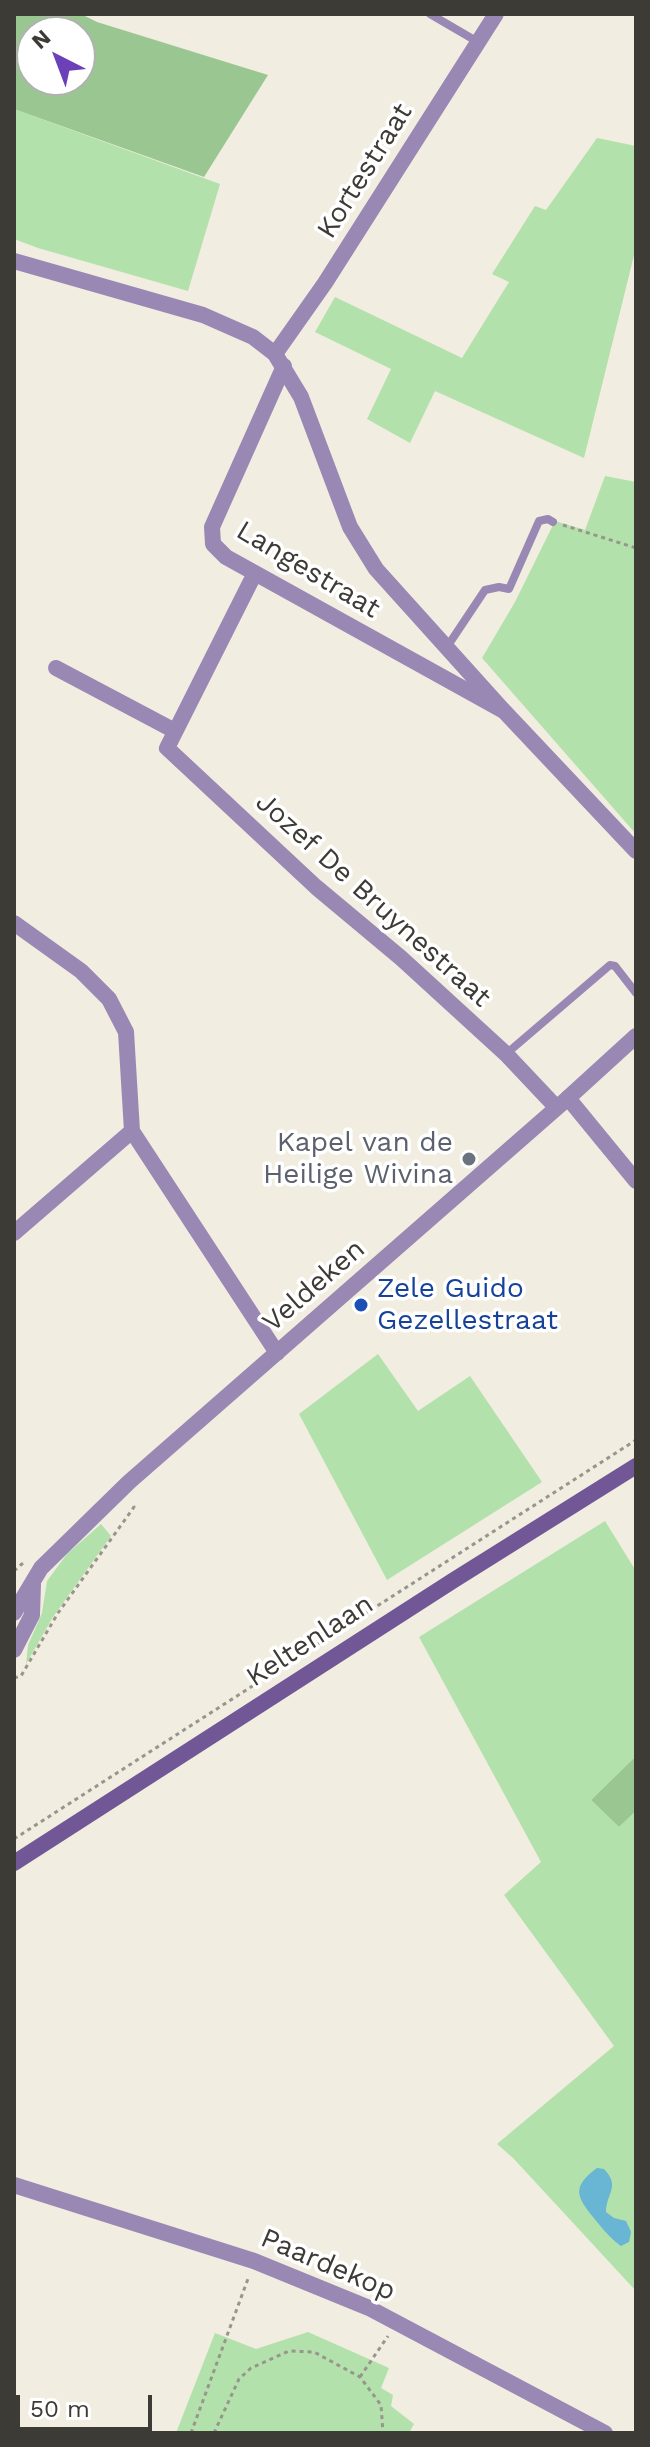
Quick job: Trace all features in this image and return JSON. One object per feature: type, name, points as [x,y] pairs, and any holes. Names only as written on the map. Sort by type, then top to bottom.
[{"type":"main road","name":"Keltenlaan","points":[[14,1863],[636,1466]]},
{"type":"street","name":"Kortestraat","points":[[279,360],[496,14]]},
{"type":"street","name":"Langestraat","points":[[14,261],[203,315],[253,337],[279,360],[301,397],[350,527],[376,569],[636,851]]},
{"type":"street","name":"Langestraat","points":[[279,360],[212,527],[213,544],[226,557],[503,710]]},
{"type":"street","points":[[56,668],[175,731],[255,573]]},
{"type":"street","name":"Jozef De Bruynestraat","points":[[175,731],[167,748],[316,887],[401,958],[562,1102],[636,1181]]},
{"type":"street","points":[[14,923],[81,971],[109,999],[126,1032],[132,1131],[277,1353]]},
{"type":"street","name":"Veldeken","points":[[14,1613],[41,1568],[129,1482],[636,1036]]},
{"type":"street","points":[[14,1233],[132,1131]]},
{"type":"street","points":[[14,1650],[32,1615],[33,1581]]},
{"type":"street","name":"Paardekop","points":[[14,2185],[254,2261],[369,2308],[605,2433]]},
{"type":"lane","points":[[430,14],[478,42]]},
{"type":"lane","points":[[446,647],[485,590],[499,587],[509,589],[539,521],[548,519],[553,522]]},
{"type":"lane","points":[[506,1054],[610,965],[615,966],[636,993]]},
{"type":"path","points":[[553,522],[636,548]]},
{"type":"path","points":[[14,1839],[636,1440]]},
{"type":"path","points":[[14,1678],[21,1676],[58,1613],[134,1507],[129,1482]]},
{"type":"path","points":[[191,2433],[254,2261]]},
{"type":"path","points":[[360,2377],[396,2323]]},
{"type":"path","points":[[214,2433],[239,2379],[251,2368],[289,2351],[314,2352],[360,2377],[381,2405],[383,2433]]},
{"type":"green space","points":[[14,14],[85,16],[16,16],[16,96],[96,96],[96,22],[268,75],[204,177],[14,109]]},
{"type":"green space","points":[[14,109],[220,184],[188,291],[14,239]]},
{"type":"green space","points":[[597,138],[636,146],[636,247],[584,458],[435,391],[410,443],[367,419],[391,369],[315,332],[335,297],[462,358],[509,282],[492,274],[535,206],[546,210]]},
{"type":"green space","points":[[605,476],[636,482],[636,834],[482,658],[515,602],[555,521],[585,530]]},
{"type":"green space","points":[[378,1354],[418,1411],[470,1376],[542,1482],[387,1580],[299,1414]]},
{"type":"green space","points":[[605,1521],[636,1571],[636,1756],[591,1800],[619,1827],[636,1811],[636,2291],[497,2144],[614,2046],[504,1895],[541,1862],[419,1637]]},
{"type":"green space","points":[[101,1524],[111,1536],[53,1617],[26,1664],[28,1645],[42,1613],[47,1581],[67,1554]]},
{"type":"green space","points":[[636,1756],[636,1811],[619,1827],[591,1800]]},
{"type":"green space","points":[[308,2332],[389,2368],[381,2388],[393,2395],[391,2406],[414,2424],[409,2433],[176,2433],[215,2333],[256,2349]]},
{"type":"water","points":[[597,2168],[604,2169],[611,2181],[606,2212],[626,2221],[631,2232],[629,2242],[621,2246],[600,2225],[580,2197],[580,2186]]},
{"type":"place","name":"Kapel van de Heilige Wivina","points":[[469,1159]]},
{"type":"place","name":"Zele Guido Gezellestraat","points":[[361,1305]]}]
